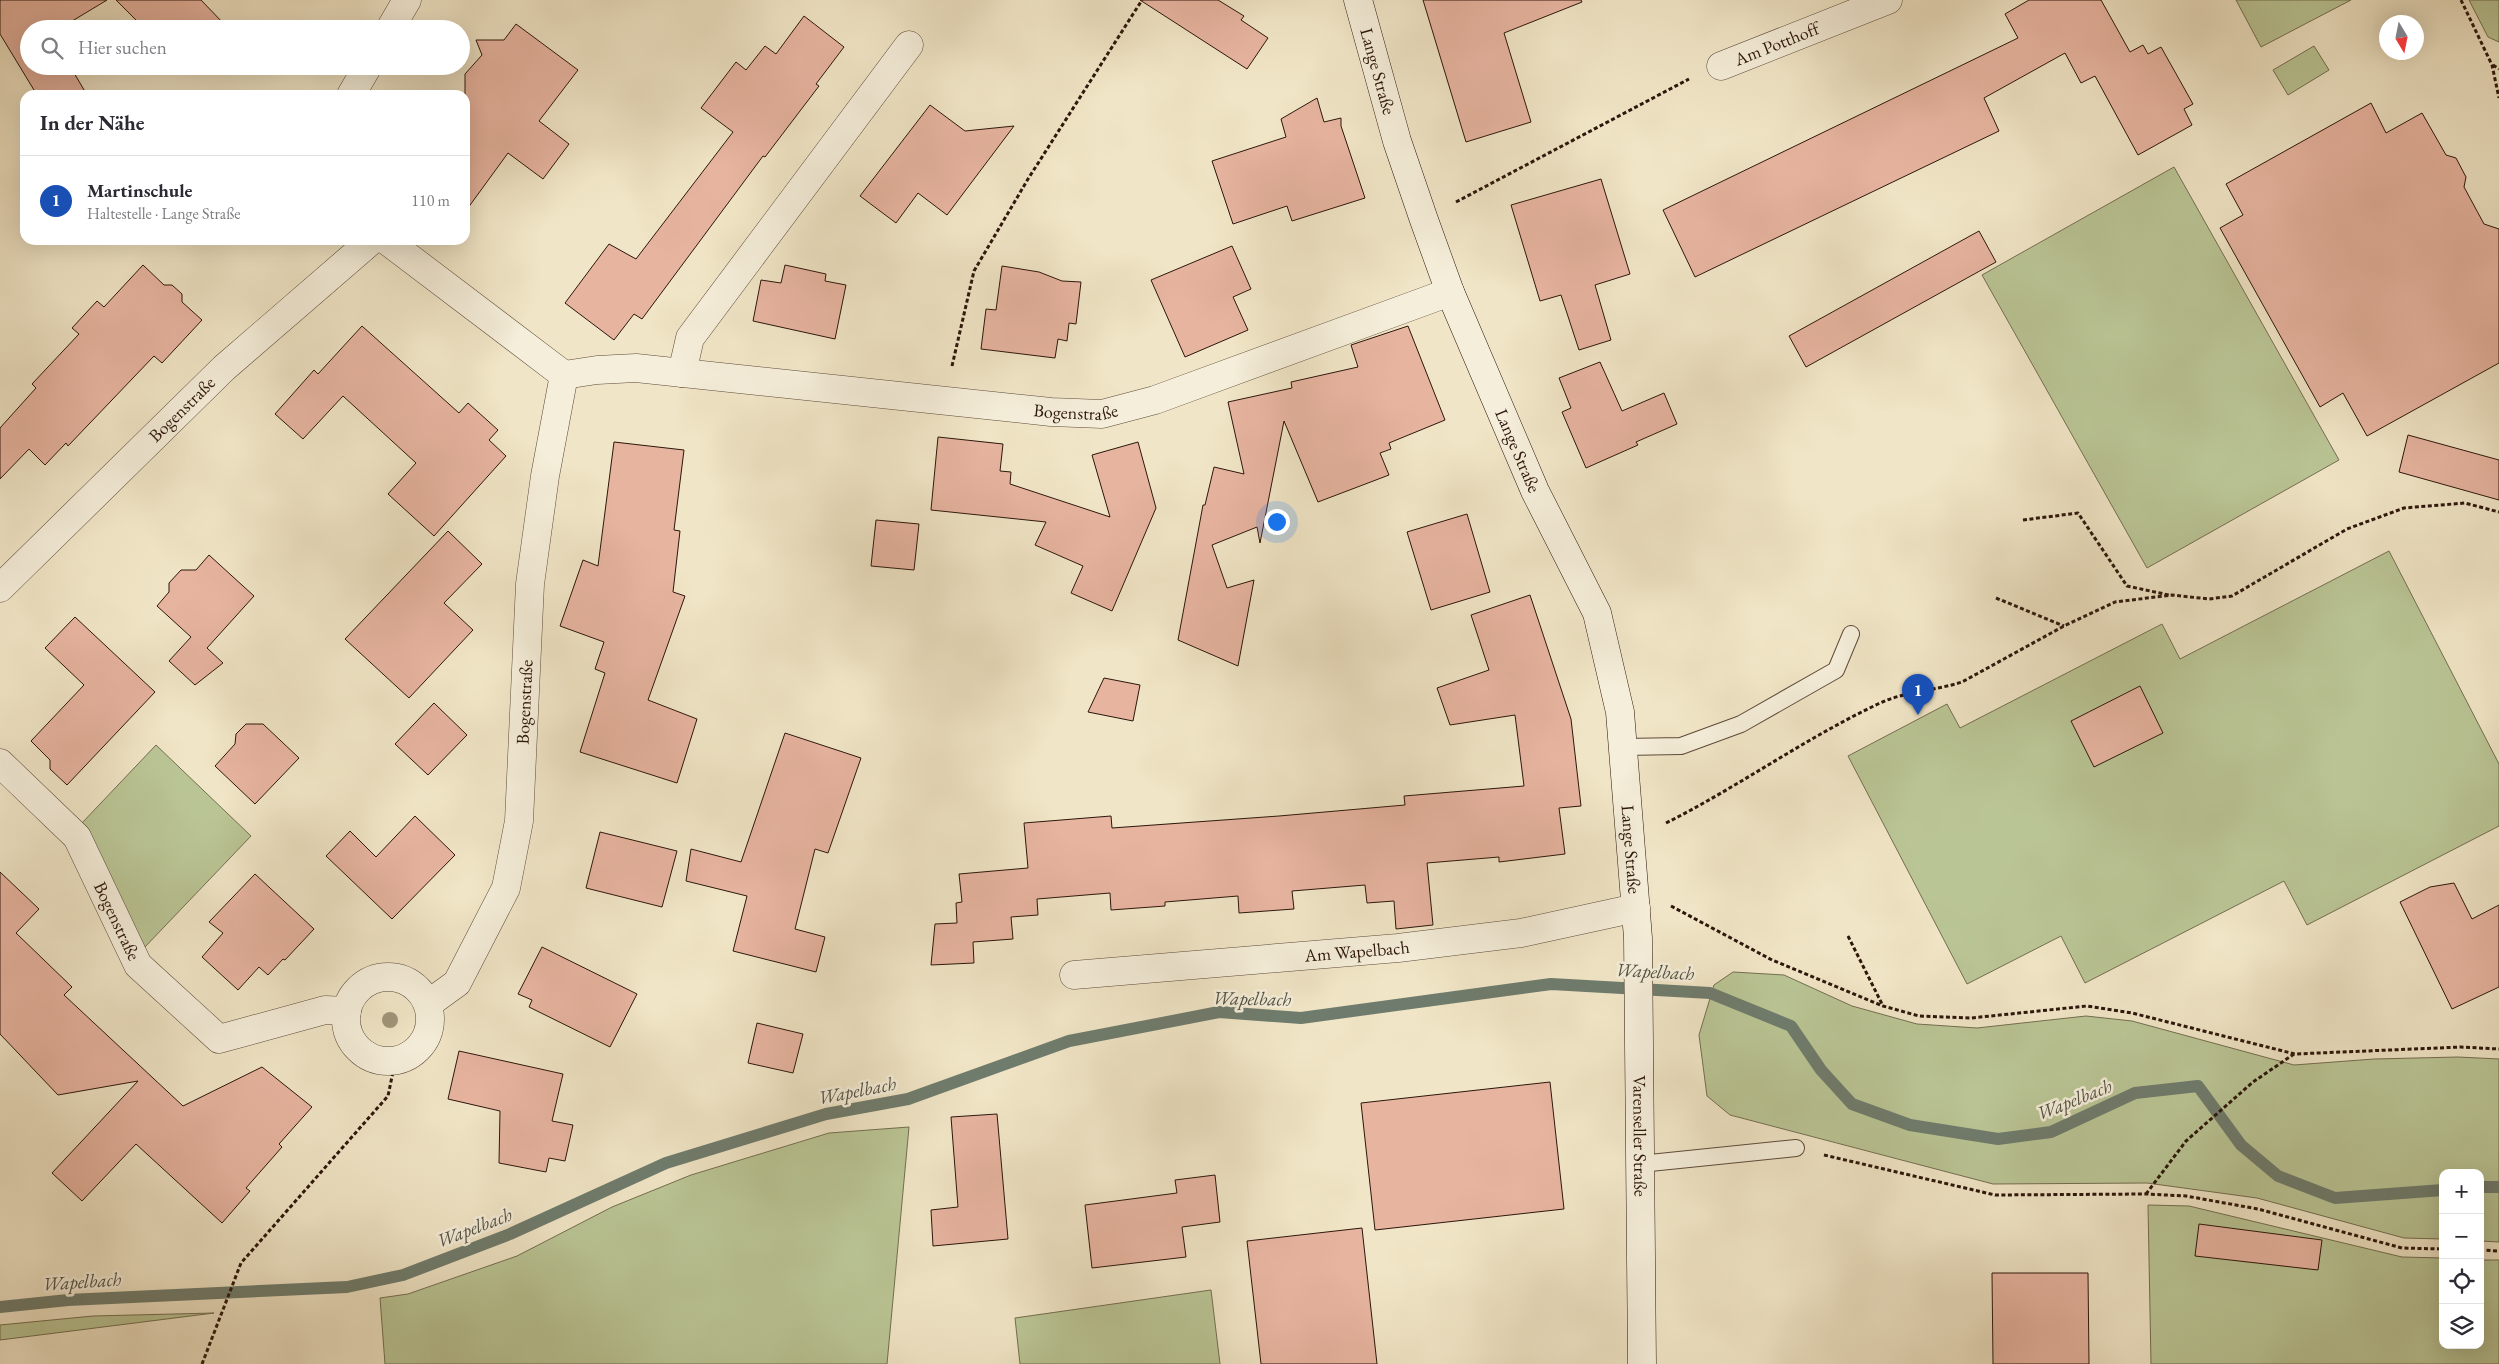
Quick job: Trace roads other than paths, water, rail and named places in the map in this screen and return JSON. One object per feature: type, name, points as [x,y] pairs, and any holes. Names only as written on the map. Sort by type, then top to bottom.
[{"type":"street","points":[[395,20],[407,0]]},
{"type":"street","name":"Lange Straße","points":[[1358,0],[1397,141],[1450,292],[1534,491],[1597,613],[1620,712],[1636,908]]},
{"type":"street","name":"Am Potthoff","points":[[1721,66],[1888,0]]},
{"type":"street","points":[[682,373],[690,338],[909,45]]},
{"type":"street","points":[[354,90],[363,75]]},
{"type":"street","name":"Bogenstraße","points":[[0,588],[224,368],[366,245]]},
{"type":"street","points":[[393,245],[564,375]]},
{"type":"street","name":"Bogenstraße","points":[[428,1004],[457,983],[506,888],[519,821],[530,584],[545,476],[564,375],[597,370],[636,368],[943,402],[1051,412],[1102,414],[1155,400],[1450,292]]},
{"type":"street","name":"Bogenstraße","points":[[0,763],[77,837],[138,965],[219,1040],[325,1010],[346,1011]]},
{"type":"street","name":"Varenseller Straße","points":[[1636,908],[1638,938],[1642,1364]]},
{"type":"street","name":"Am Wapelbach","points":[[1074,975],[1398,948],[1520,933],[1636,908]]},
{"type":"street","points":[[385,976],[411,983],[422,992],[428,1004],[431,1017],[425,1041],[418,1051],[395,1062],[382,1062],[369,1057],[358,1049],[350,1038],[346,1025],[346,1011],[351,999],[360,988],[372,980],[385,976]]},
{"type":"lane","points":[[1624,747],[1681,746],[1741,724],[1836,670],[1851,634]]},
{"type":"lane","points":[[1640,1164],[1796,1148]]},
{"type":"waterway","name":"Wapelbach","points":[[0,1307],[68,1300],[347,1287],[403,1275],[510,1234],[666,1163],[826,1114],[908,1099],[1069,1041],[1219,1012],[1301,1018],[1551,984],[1710,993],[1791,1026],[1821,1070],[1852,1104],[1910,1125],[1998,1139],[2051,1132],[2135,1093],[2198,1086],[2241,1145],[2278,1176],[2335,1198],[2439,1190]]},
{"type":"waterway","name":"Wapelbach","points":[[2484,1187],[2499,1187]]},
{"type":"place","name":"Martinschule","points":[[1918,715]]}]
